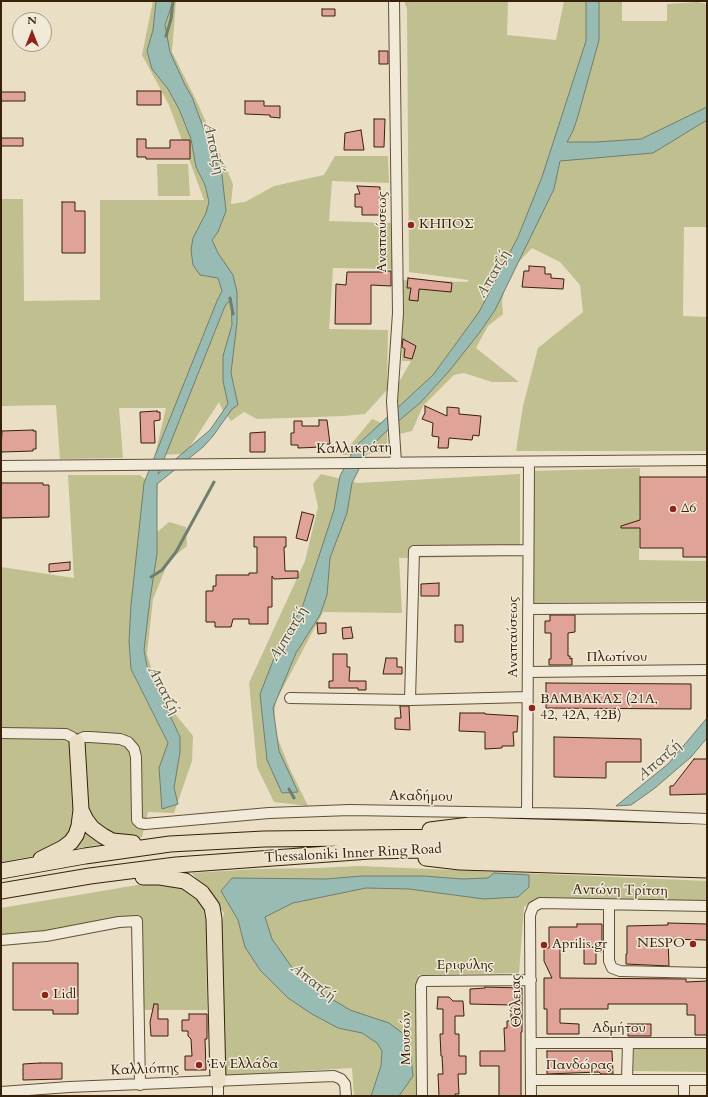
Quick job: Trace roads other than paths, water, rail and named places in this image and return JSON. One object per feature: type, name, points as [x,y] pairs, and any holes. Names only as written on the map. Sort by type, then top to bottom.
[{"type":"highway","points":[[22,867],[63,848],[71,842],[76,835],[81,810],[77,742]]},
{"type":"highway","points":[[81,810],[92,828],[112,841],[170,844]]},
{"type":"highway","points":[[390,837],[451,826],[470,825],[707,832]]},
{"type":"highway","name":"Thessaloniki Inner Ring Road","points":[[1,870],[170,844],[264,839],[390,837],[537,839],[707,845]]},
{"type":"highway","points":[[370,851],[460,862],[707,870]]},
{"type":"highway","name":"Thessaloniki Inner Ring Road","points":[[1,891],[90,876],[176,865],[370,851],[497,851],[707,857]]},
{"type":"highway","points":[[90,876],[160,877],[185,881],[202,893],[212,907],[214,919],[218,1089]]},
{"type":"street","name":"Αναπαύσεως","points":[[394,1],[398,313],[392,401],[396,463]]},
{"type":"street","name":"Καλλικράτη","points":[[1,466],[146,466],[707,460]]},
{"type":"street","name":"Αναπαύσεως","points":[[527,812],[529,462]]},
{"type":"street","points":[[410,700],[414,551],[528,550]]},
{"type":"street","points":[[528,609],[707,608]]},
{"type":"street","name":"Πλωτίνου","points":[[528,672],[707,670]]},
{"type":"street","points":[[290,698],[410,700],[527,697]]},
{"type":"street","points":[[1,733],[66,734],[77,742]]},
{"type":"street","name":"Ακαδήμου","points":[[77,742],[84,737],[120,739],[128,742],[134,749],[136,757],[137,820],[140,823],[145,824],[269,813],[342,810],[527,812],[707,819]]},
{"type":"street","name":"Αντώνη Τρίτση","points":[[533,907],[540,903],[707,906]]},
{"type":"street","points":[[609,904],[609,961],[612,968],[620,971],[707,973]]},
{"type":"street","name":"Θάλειας","points":[[532,1096],[530,915],[533,907]]},
{"type":"street","points":[[1,940],[46,936],[119,922],[137,921],[140,1085]]},
{"type":"street","name":"Εριφύλης","points":[[423,981],[531,980]]},
{"type":"street","name":"Μουσών","points":[[422,1096],[421,986],[423,981]]},
{"type":"street","name":"Αδμήτου","points":[[531,1043],[707,1043]]},
{"type":"street","name":"Πανδώρας","points":[[627,1080],[628,1043]]},
{"type":"street","name":"Καλλιόπης","points":[[1,1092],[74,1092],[140,1085],[218,1089],[334,1076],[341,1078],[346,1087],[346,1096]]},
{"type":"street","name":"Πανδώρας","points":[[531,1080],[707,1080]]},
{"type":"street","points":[[684,1080],[684,1096]]},
{"type":"water","points":[[156,1],[173,1],[165,25],[170,52],[192,97],[222,175],[226,211],[218,232],[212,240],[218,253],[233,275],[237,292],[237,322],[231,373],[238,405],[232,409],[213,436],[203,447],[157,484],[157,554],[144,650],[147,666],[180,737],[180,752],[174,788],[178,804],[162,809],[159,768],[168,743],[131,669],[129,641],[131,605],[144,483],[222,291],[218,278],[200,275],[193,265],[191,250],[193,238],[206,213],[209,202],[205,185],[196,167],[191,139],[179,109],[168,89],[152,69],[147,51],[153,30]],"holes":[[[231,299],[232,325],[223,356],[223,381],[228,404],[210,430],[158,474],[225,306]]]},
{"type":"water","points":[[586,1],[599,1],[599,40],[578,116],[573,131],[567,142],[641,139],[707,107],[707,120],[653,153],[560,161],[554,189],[495,310],[450,370],[421,402],[381,436],[367,453],[352,483],[347,513],[330,558],[327,595],[320,615],[296,653],[273,708],[279,751],[298,792],[282,793],[267,760],[260,694],[280,643],[302,608],[334,510],[340,476],[355,447],[433,375],[479,312],[518,237],[542,177],[586,41]]},
{"type":"water","points":[[707,718],[707,738],[691,757],[655,788],[631,805],[616,806],[668,764]]},
{"type":"water","points":[[494,873],[529,875],[529,887],[518,897],[484,899],[409,889],[366,888],[293,903],[265,917],[272,939],[291,966],[312,987],[350,1010],[389,1023],[409,1038],[413,1076],[399,1096],[371,1096],[381,1066],[382,1051],[377,1043],[362,1033],[338,1028],[312,1014],[288,998],[260,970],[245,947],[238,920],[221,891],[232,878],[326,879],[362,876],[424,876],[462,879],[488,878]]},
{"type":"waterway","name":"Απατζή","points":[[166,36],[171,19],[173,1]]},
{"type":"waterway","name":"Απατζή","points":[[230,298],[233,314]]},
{"type":"waterway","name":"Απατζή","points":[[151,577],[162,570],[176,552],[214,482]]},
{"type":"waterway","name":"Αμπατζή","points":[[289,789],[294,798]]},
{"type":"place","name":"ΚΗΠΟΣ","points":[[411,225]]},
{"type":"place","name":"Δ6","points":[[673,509]]},
{"type":"place","name":"ΒΑΜΒΑΚΑΣ (21Α, 42, 42Α, 42Β)","points":[[532,708]]},
{"type":"place","name":"NESPO","points":[[693,944]]},
{"type":"place","name":"Aprilis.gr","points":[[544,945]]},
{"type":"place","name":"Lidl","points":[[45,995]]},
{"type":"place","name":"‘Εν Ελλάδα","points":[[199,1065]]}]
